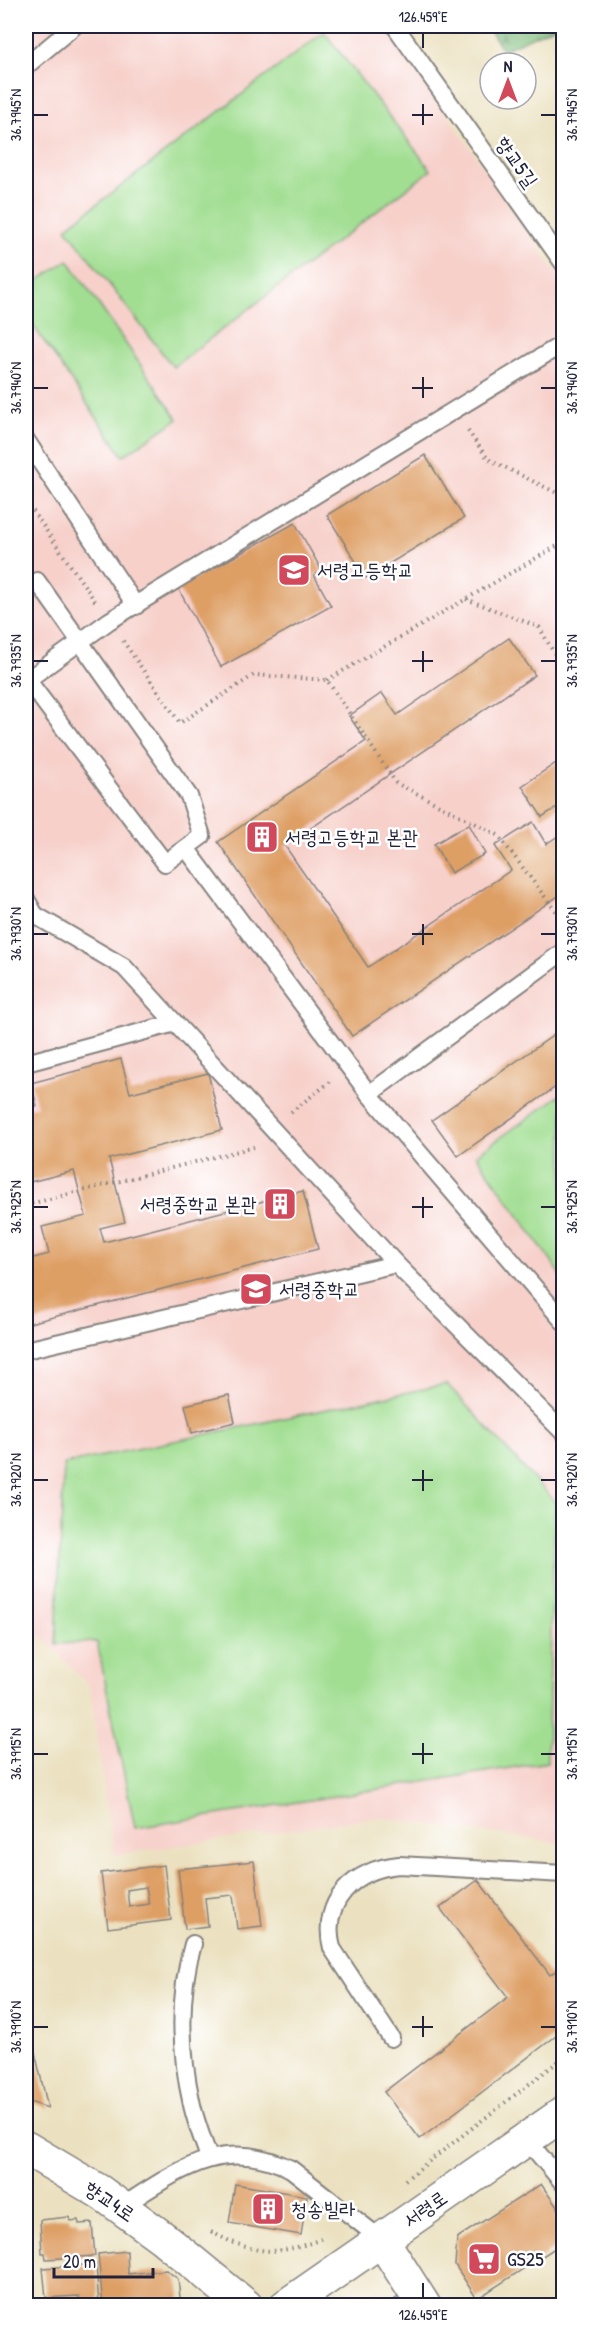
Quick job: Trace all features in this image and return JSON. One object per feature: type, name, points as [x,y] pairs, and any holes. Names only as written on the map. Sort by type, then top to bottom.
[{"type":"street","name":"서령로","points":[[286,2306],[564,2113]]},
{"type":"street","name":"향교4로","points":[[26,2148],[121,2207],[246,2306]]},
{"type":"street","points":[[382,2240],[424,2306]]},
{"type":"lane","points":[[26,66],[74,26]]},
{"type":"lane","name":"향교5길","points":[[395,26],[564,264]]},
{"type":"lane","points":[[37,581],[80,642],[189,796],[202,836],[165,863],[26,679],[80,642],[109,621],[564,343]]},
{"type":"lane","points":[[26,440],[136,606]]},
{"type":"lane","points":[[186,848],[369,1094],[564,1322]]},
{"type":"lane","points":[[26,899],[35,915],[124,967],[396,1264],[564,1433]]},
{"type":"lane","points":[[369,1094],[564,951]]},
{"type":"lane","points":[[26,1063],[175,1023]]},
{"type":"lane","points":[[26,1350],[396,1264]]},
{"type":"lane","points":[[391,2038],[332,1948],[329,1937],[331,1914],[343,1892],[360,1876],[373,1869],[392,1866],[564,1874]]},
{"type":"lane","points":[[193,1944],[183,1992],[184,2046],[192,2105],[209,2158]]},
{"type":"lane","points":[[526,2139],[564,2184]]},
{"type":"lane","points":[[121,2207],[190,2164],[209,2158],[244,2155],[275,2161],[308,2180],[382,2240]]},
{"type":"path","points":[[453,411],[488,459],[564,498]]},
{"type":"path","points":[[180,723],[254,675],[327,680],[564,542]]},
{"type":"path","points":[[466,599],[539,627],[564,670]]},
{"type":"path","points":[[327,680],[396,783],[498,835],[564,922]]},
{"type":"path","points":[[26,1205],[277,1133],[349,1068]]},
{"type":"path","points":[[26,2259],[31,2306]]},
{"type":"shaded area","points":[[26,26],[386,26],[563,283],[563,1843],[378,1817],[114,1855],[90,1687],[34,1628],[26,1629]]},
{"type":"green space","points":[[487,26],[556,26],[503,50]]},
{"type":"green space","points":[[324,32],[431,170],[173,367],[66,228]]},
{"type":"green space","points":[[68,260],[178,419],[123,456],[26,315],[26,289]]},
{"type":"green space","points":[[563,1093],[563,1278],[476,1155]]},
{"type":"green space","points":[[447,1384],[555,1502],[547,1762],[135,1828],[97,1642],[56,1644],[64,1464]]},
{"type":"green space","points":[[563,1679],[563,1771],[557,1771]]},
{"type":"building","points":[[425,455],[464,518],[366,578],[327,515]]},
{"type":"building","points":[[295,523],[322,571],[314,575],[331,606],[221,667],[178,588]]},
{"type":"building","name":"서령고등학교 본관","points":[[509,638],[535,675],[285,846],[368,967],[511,870],[495,846],[533,822],[546,844],[564,832],[564,892],[352,1036],[218,842],[366,741],[349,716],[382,693],[397,715]]},
{"type":"building","points":[[559,761],[564,767],[564,803],[542,817],[522,786]]},
{"type":"building","points":[[469,824],[485,854],[451,873],[434,844]]},
{"type":"building","points":[[564,1028],[564,1081],[458,1156],[432,1120]]},
{"type":"building","name":"서령중학교 본관","points":[[121,1059],[130,1093],[208,1073],[222,1130],[109,1159],[125,1222],[100,1228],[104,1242],[303,1191],[318,1249],[26,1324],[26,1260],[49,1254],[42,1227],[86,1216],[74,1171],[26,1183],[26,1109],[37,1106],[31,1083]]},
{"type":"building","points":[[229,1395],[235,1422],[192,1433],[185,1405]]},
{"type":"building","points":[[254,1861],[262,1926],[237,1929],[233,1895],[205,1898],[208,1926],[185,1929],[178,1869]]},
{"type":"building","points":[[164,1865],[171,1920],[108,1928],[101,1873]],"holes":[[[146,1887],[149,1904],[129,1907],[127,1890]]]},
{"type":"building","points":[[478,1880],[550,1975],[564,1965],[564,2030],[420,2139],[384,2092],[508,1997],[440,1908]]},
{"type":"building","points":[[30,2031],[48,2108],[26,2101],[26,2032]]},
{"type":"building","name":"청송빌라","points":[[235,2184],[307,2196],[301,2235],[229,2223]]},
{"type":"building","points":[[541,2184],[564,2217],[564,2242],[477,2299],[455,2265],[457,2238]]},
{"type":"building","points":[[69,2217],[70,2221],[78,2220],[79,2224],[92,2223],[95,2256],[46,2259],[45,2253],[42,2253],[40,2220]]},
{"type":"building","points":[[127,2251],[128,2274],[166,2270],[178,2279],[181,2306],[103,2306],[98,2254]]},
{"type":"building","points":[[96,2264],[99,2306],[80,2306],[79,2296],[46,2298],[43,2268]]},
{"type":"building","points":[[409,2289],[421,2306],[386,2306]]},
{"type":"place","name":"서령고등학교","points":[[294,570]]},
{"type":"place","name":"서령고등학교 본관","points":[[262,837]]},
{"type":"place","name":"서령중학교 본관","points":[[280,1204]]},
{"type":"place","name":"서령중학교","points":[[256,1289]]},
{"type":"place","name":"청송빌라","points":[[268,2209]]},
{"type":"place","name":"GS25","points":[[484,2259]]}]
